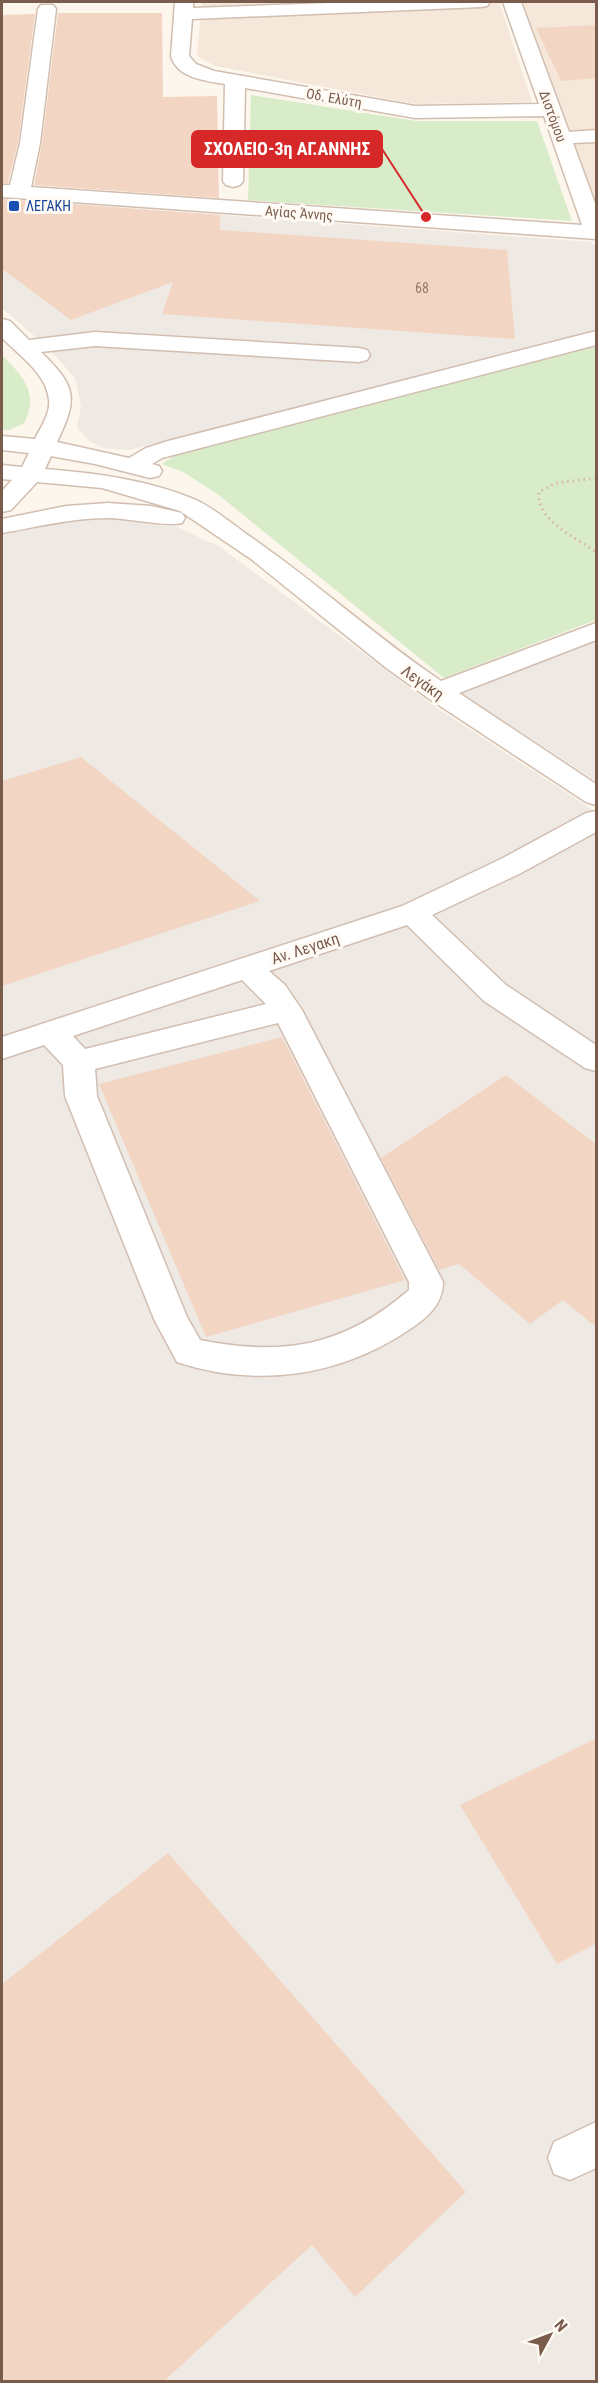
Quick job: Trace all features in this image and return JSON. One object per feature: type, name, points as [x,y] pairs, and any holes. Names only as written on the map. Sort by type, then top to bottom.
[{"type":"street","points":[[183,8],[481,2]]},
{"type":"street","name":"Διστόμου","points":[[512,2],[596,232]]},
{"type":"street","name":"Οδ. Ελύτη","points":[[183,8],[180,56],[182,63],[200,73],[415,112],[551,110]]},
{"type":"street","points":[[10,192],[30,142],[47,9]]},
{"type":"street","points":[[233,181],[235,81]]},
{"type":"street","points":[[561,138],[597,136]]},
{"type":"street","name":"Αγίας Άννης","points":[[10,192],[596,232]]},
{"type":"street","points":[[2,326],[26,347],[53,376],[61,400],[59,413],[31,474],[2,506]]},
{"type":"street","points":[[132,466],[154,453],[176,446],[597,338]]},
{"type":"street","points":[[26,347],[95,339],[359,354]]},
{"type":"street","points":[[2,443],[43,446],[98,456],[182,484],[223,512],[260,554]]},
{"type":"street","points":[[2,467],[43,446]]},
{"type":"street","points":[[2,472],[102,482],[172,500],[189,506],[260,554]]},
{"type":"street","points":[[2,526],[40,516],[82,509],[147,513],[184,520],[260,554]]},
{"type":"street","name":"Λεγάκη","points":[[260,554],[394,661],[523,750],[597,796]]},
{"type":"street","points":[[438,692],[597,631]]},
{"type":"street","name":"Αν. Λεγακη","points":[[2,1048],[412,913],[521,861],[597,820]]},
{"type":"street","points":[[412,913],[495,993],[597,1060]]},
{"type":"street","points":[[50,1032],[79,1062],[81,1096],[171,1319],[189,1352],[219,1360],[251,1364],[316,1358],[349,1348],[379,1334],[405,1316],[426,1295],[426,1282],[383,1194],[287,1011],[274,993],[247,967]]},
{"type":"street","points":[[79,1062],[287,1011]]},
{"type":"path","points":[[597,478],[556,483],[539,492],[536,498],[538,507],[552,520],[597,552]]},
{"type":"shaded area","points":[[202,2],[499,2],[532,102],[415,104],[215,66],[199,57],[197,52]]},
{"type":"shaded area","points":[[516,2],[596,2],[596,206],[566,132]]},
{"type":"shaded area","points":[[2,199],[591,242],[596,246],[596,331],[129,450],[103,448],[89,441],[77,427],[81,406],[75,378],[47,347],[2,308]]},
{"type":"shaded area","points":[[107,517],[173,525],[220,547],[437,708],[596,812],[596,2381],[2,2382],[2,535],[53,522]]},
{"type":"shaded area","points":[[596,641],[596,781],[460,692]]},
{"type":"green space","points":[[251,95],[416,121],[537,121],[572,221],[248,200]]},
{"type":"green space","points":[[596,346],[596,620],[444,678],[220,496],[185,473],[162,464],[179,453]]},
{"type":"green space","points":[[2,355],[22,378],[30,403],[24,423],[10,430],[2,430]]},
{"type":"building","points":[[58,13],[162,13],[163,97],[217,96],[219,198],[34,185],[42,143]]},
{"type":"building","points":[[35,14],[18,143],[8,183],[2,183],[2,15]]},
{"type":"building","points":[[597,25],[597,78],[561,81],[536,28]]},
{"type":"building","points":[[2,199],[220,215],[220,230],[507,250],[515,339],[162,314],[173,282],[71,320],[2,269]]},
{"type":"building","points":[[81,757],[260,901],[2,986],[2,781]]},
{"type":"building","points":[[282,1037],[405,1280],[206,1337],[99,1084]]},
{"type":"building","points":[[506,1075],[597,1145],[597,1328],[563,1300],[530,1324],[459,1264],[439,1270],[381,1158]]},
{"type":"building","points":[[597,1738],[597,1943],[557,1964],[460,1805]]},
{"type":"building","points":[[168,1853],[466,2192],[355,2297],[312,2245],[163,2382],[2,2382],[2,1984]]},
{"type":"place","name":"ΛΕΓΑΚΗ","points":[[14,206]]},
{"type":"place","name":"ΣΧΟΛΕΙΟ-3η ΑΓ.ΑΝΝΗΣ","points":[[426,217]]}]
